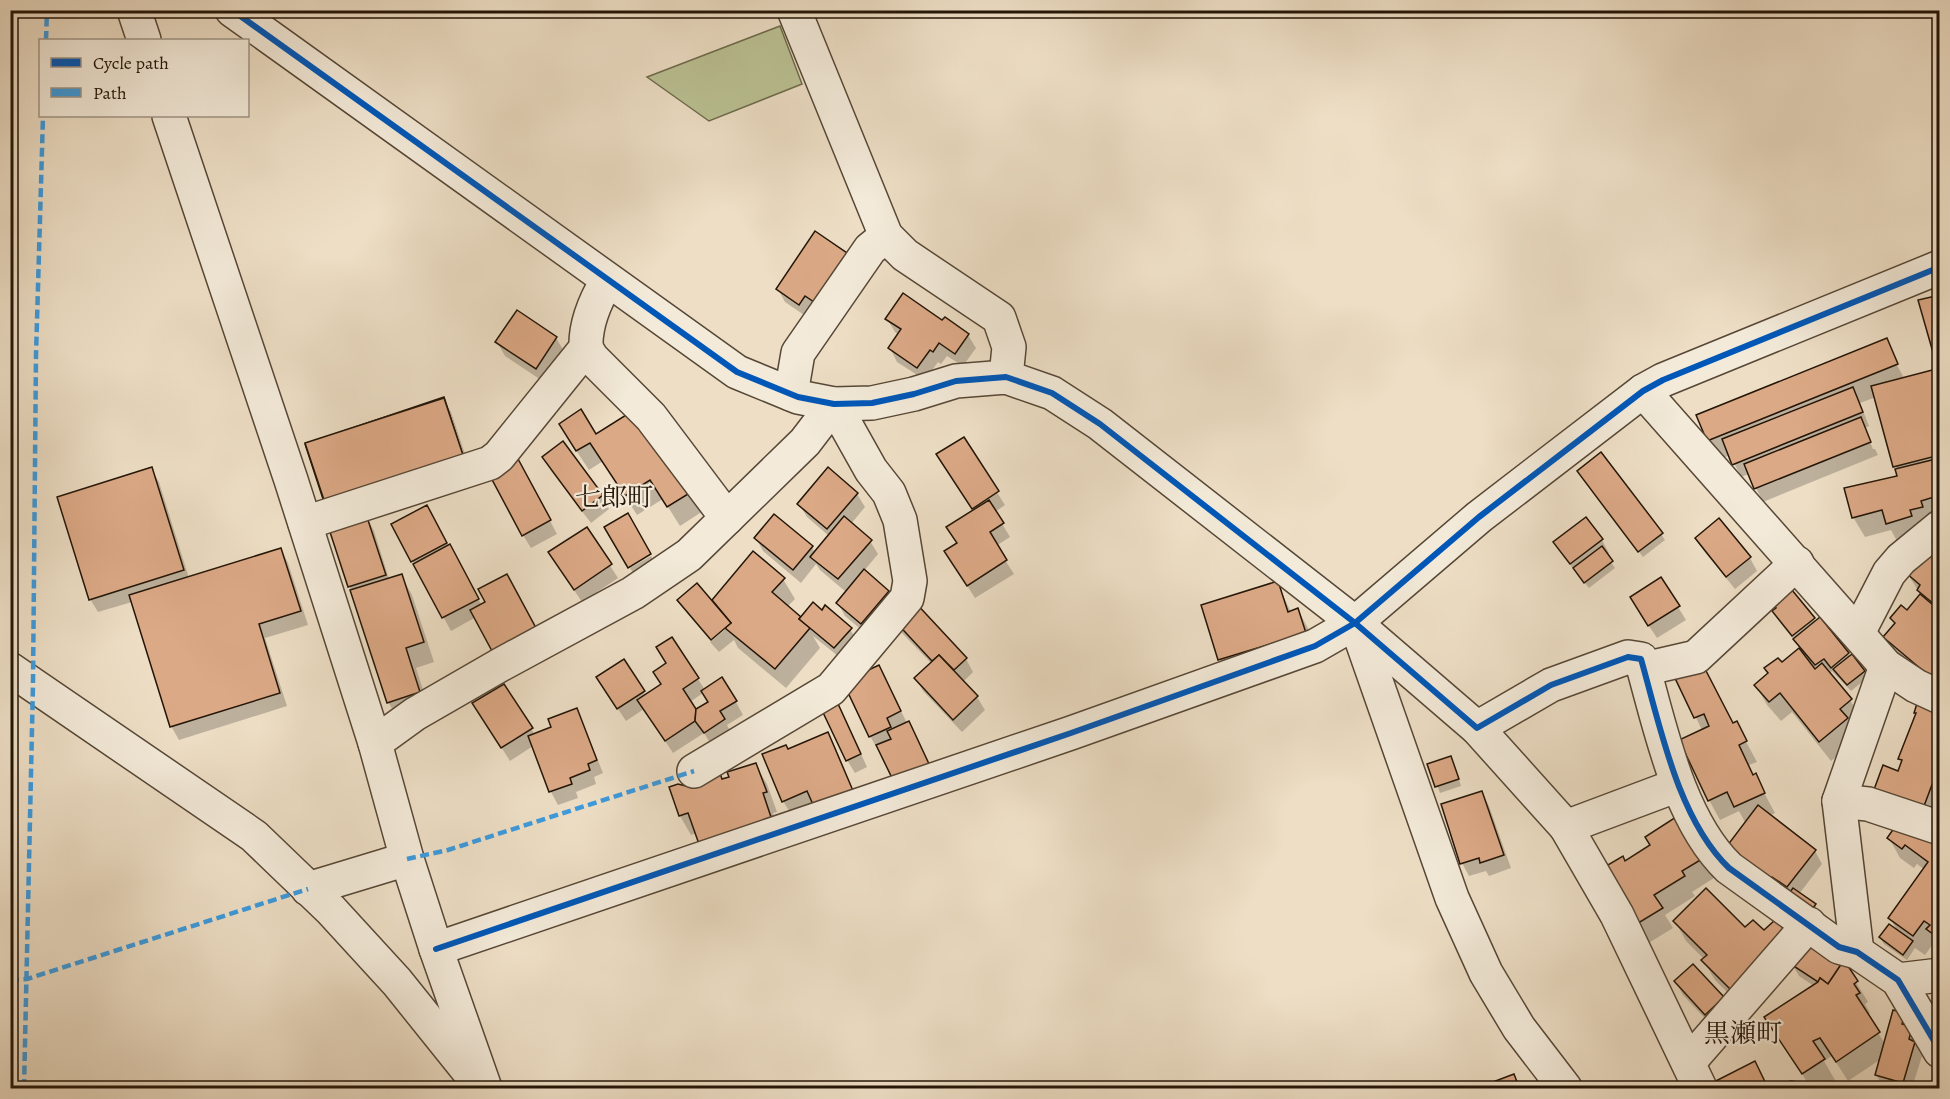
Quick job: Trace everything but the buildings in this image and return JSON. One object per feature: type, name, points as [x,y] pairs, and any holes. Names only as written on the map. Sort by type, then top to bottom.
[{"type":"street","points":[[134,10],[144,39]]},
{"type":"street","points":[[232,10],[737,372],[791,394],[834,404],[872,403],[914,394],[956,381],[1006,377],[1052,393],[1100,424],[1355,623],[1477,728],[1566,827],[1617,915],[1694,1076],[1809,924]]},
{"type":"street","points":[[794,10],[886,236],[905,255],[999,318],[1009,347],[1006,377]]},
{"type":"street","points":[[169,117],[305,523],[375,743],[407,859],[484,1089]]},
{"type":"street","points":[[791,394],[798,353],[870,249],[886,236]]},
{"type":"street","points":[[436,950],[1071,733],[1315,646],[1355,623],[1479,517],[1643,391],[1663,380],[1940,267]]},
{"type":"street","points":[[607,281],[594,303],[586,348],[592,358],[651,417],[727,518]]},
{"type":"street","points":[[305,523],[490,463],[499,456],[586,348]]},
{"type":"street","points":[[1643,391],[1886,666],[1916,686],[1940,697]]},
{"type":"street","points":[[375,743],[415,714],[633,593],[688,555],[805,442],[834,404]]},
{"type":"street","points":[[694,771],[831,689],[907,598],[910,581],[900,520],[889,493],[871,470],[834,404]]},
{"type":"street","points":[[1858,633],[1889,573],[1901,559],[1940,527]]},
{"type":"street","points":[[1644,669],[1696,657],[1797,563]]},
{"type":"street","points":[[1355,623],[1452,898],[1476,952],[1519,1029],[1565,1089]]},
{"type":"street","points":[[1477,728],[1551,685],[1628,657],[1641,659],[1678,785],[1717,856],[1729,868],[1839,947],[1857,952],[1898,980],[1940,1051]]},
{"type":"street","points":[[1857,952],[1839,801],[1886,666]]},
{"type":"street","points":[[10,669],[254,836],[331,910],[397,982],[484,1089]]},
{"type":"street","points":[[1566,827],[1678,785]]},
{"type":"street","points":[[1839,801],[1868,804],[1940,828]]},
{"type":"street","points":[[308,889],[407,859]]},
{"type":"street","points":[[1898,980],[1940,975]]},
{"type":"green space","points":[[780,26],[802,84],[709,121],[647,77]]},
{"type":"marked path","points":[[46,39],[47,10]]},
{"type":"marked path","points":[[24,1088],[33,684],[36,355],[43,117]]},
{"type":"marked path","points":[[407,859],[448,850],[694,771]]},
{"type":"marked path","points":[[10,980],[27,979],[308,889]]},
{"type":"cycle path","points":[[232,10],[737,372],[798,397],[834,404],[872,403],[914,394],[956,381],[1006,377],[1052,393],[1100,424],[1355,623],[1477,728],[1551,685],[1628,657],[1641,659],[1673,770],[1696,824],[1711,848],[1729,868],[1839,947],[1857,952],[1898,980],[1940,1051]]},
{"type":"cycle path","points":[[436,949],[1071,733],[1315,646],[1355,623],[1479,517],[1643,391],[1663,380],[1940,267]]},
{"type":"district","name":"七郎町","points":[[614,497]]},
{"type":"district","name":"黒瀬町","points":[[1743,1033]]}]
